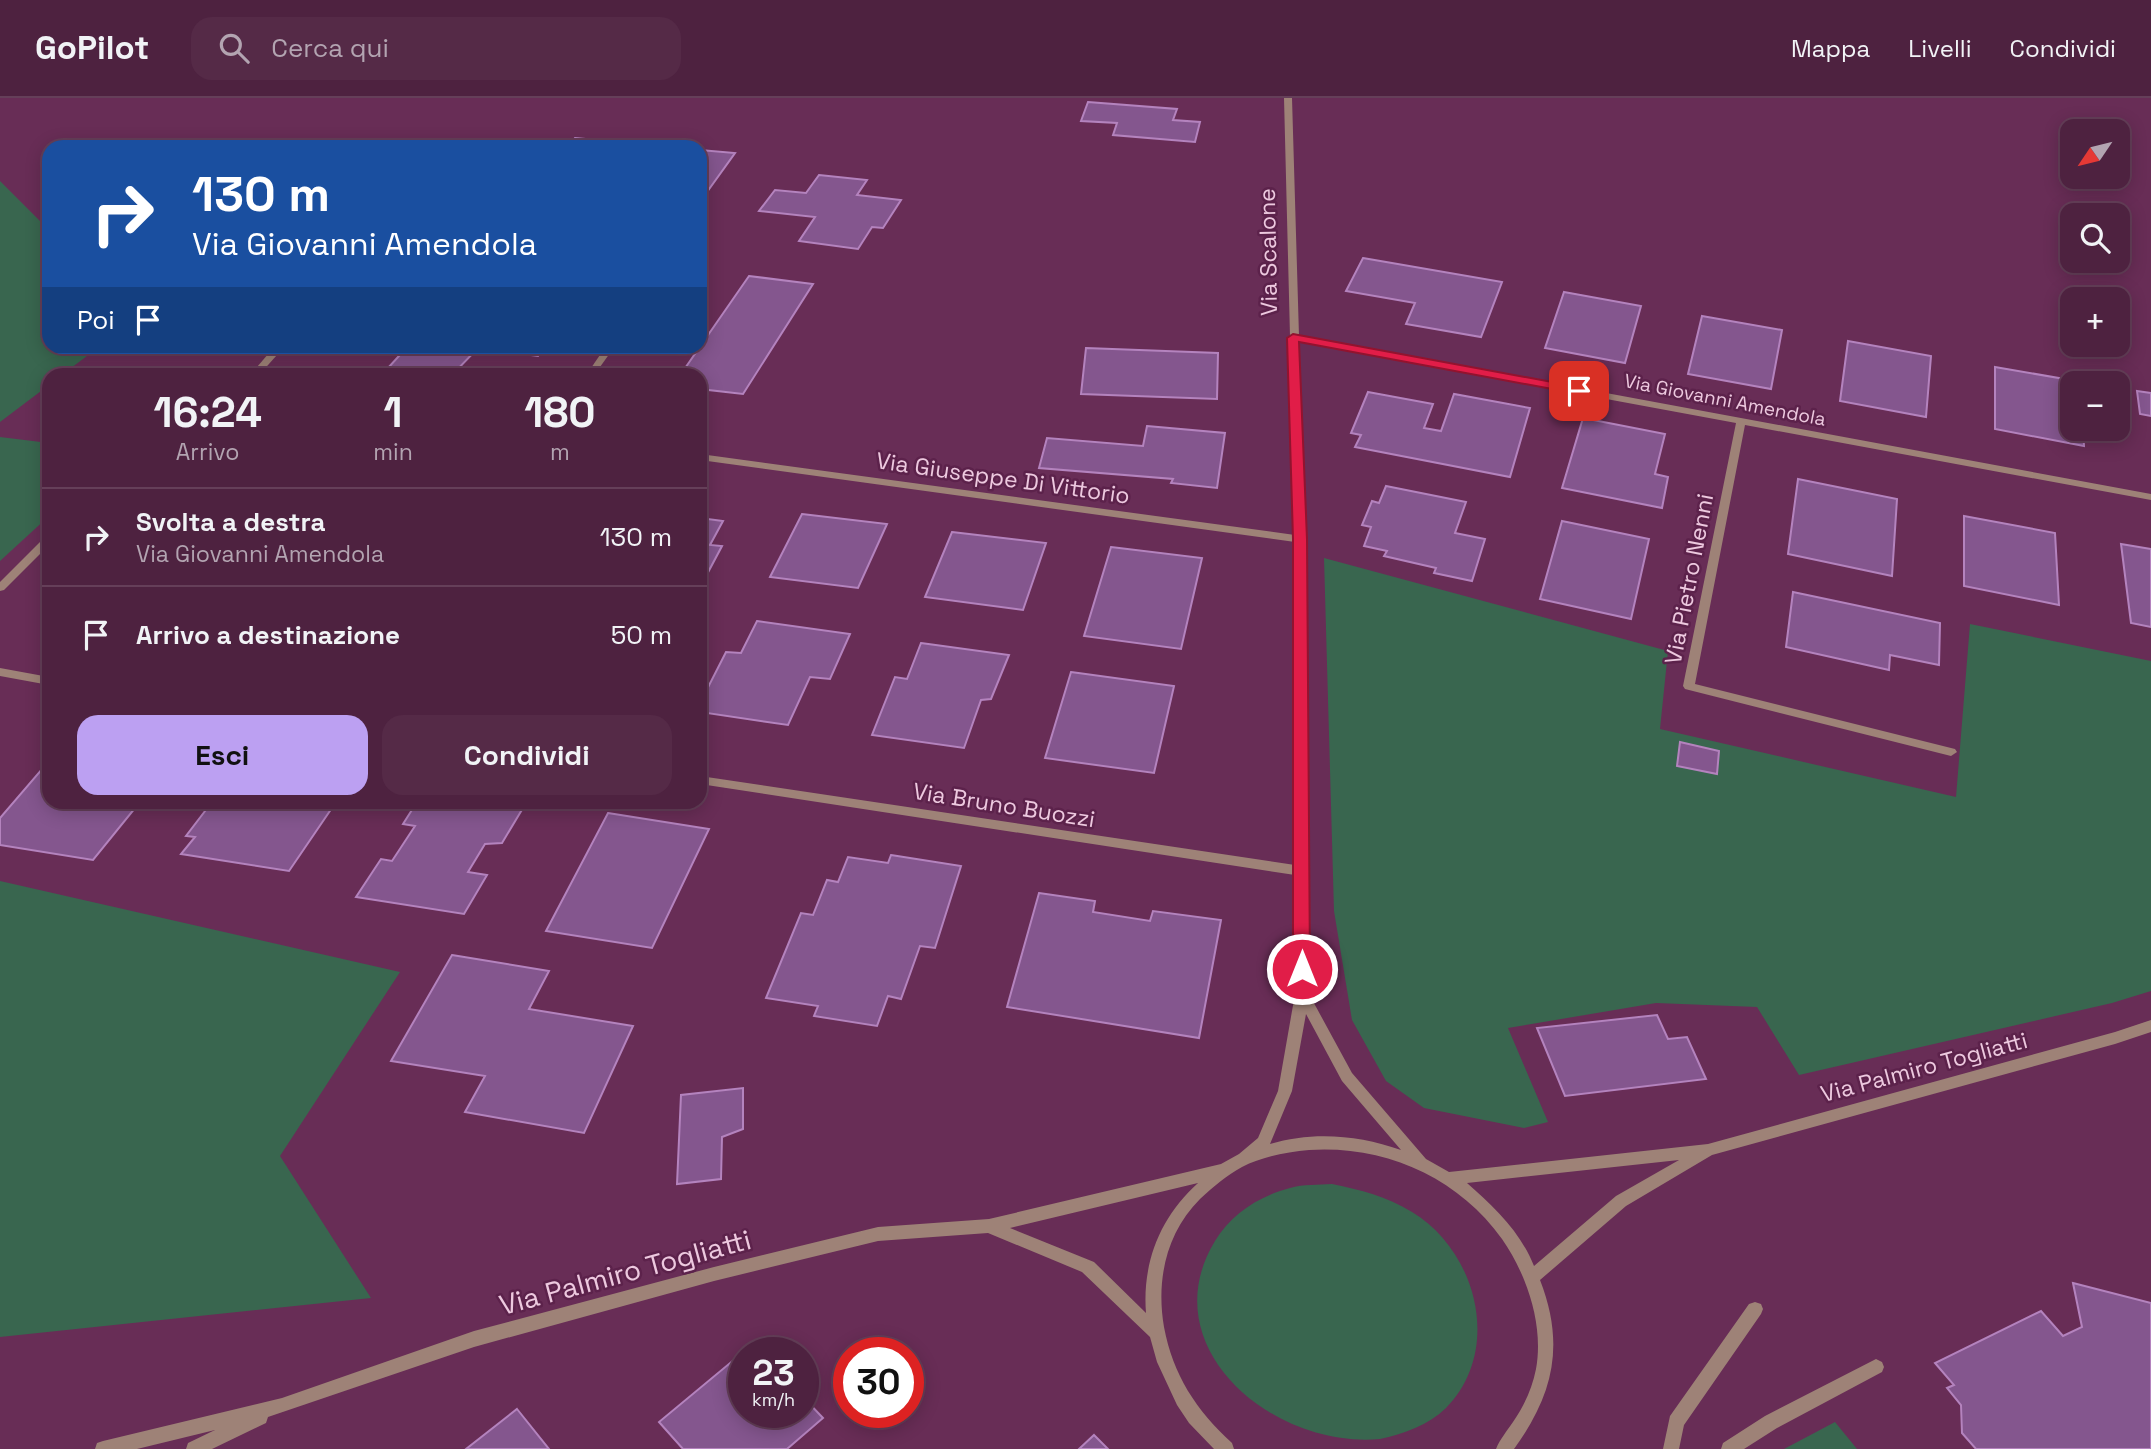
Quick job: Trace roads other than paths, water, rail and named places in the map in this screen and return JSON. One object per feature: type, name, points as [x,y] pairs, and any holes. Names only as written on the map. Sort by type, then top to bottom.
[{"type":"street","name":"Via Scalone","points":[[1245,1158],[1264,1142],[1285,1091],[1302,993],[1300,539],[1288,98]]},
{"type":"street","name":"Via Giovanni Amendola","points":[[1293,338],[2151,498]]},
{"type":"street","points":[[261,368],[274,354]]},
{"type":"street","name":"Via Pietro Nenni","points":[[1741,421],[1689,686],[1951,752]]},
{"type":"street","name":"Via Giuseppe Di Vittorio","points":[[707,458],[1300,539]]},
{"type":"street","points":[[0,588],[42,546]]},
{"type":"street","points":[[0,672],[42,680]]},
{"type":"street","name":"Via Bruno Buozzi","points":[[707,781],[1302,871]]},
{"type":"street","name":"Via Scalone","points":[[1302,993],[1347,1077],[1420,1162]]},
{"type":"street","name":"Via Palmiro Togliatti","points":[[1450,1178],[1707,1150],[2151,1026]]},
{"type":"street","name":"Via Palmiro Togliatti","points":[[1226,1449],[1204,1431],[1171,1383],[1154,1331],[1152,1283],[1165,1238],[1188,1200],[1223,1170],[1245,1158],[1301,1143],[1362,1143],[1420,1162],[1450,1178],[1484,1205],[1505,1230],[1533,1276],[1545,1322],[1544,1370],[1529,1414],[1504,1449]]},
{"type":"street","name":"Via Palmiro Togliatti","points":[[1533,1276],[1621,1201],[1707,1150]]},
{"type":"street","name":"Via Palmiro Togliatti","points":[[103,1449],[282,1406],[474,1339],[714,1274],[878,1234],[989,1226],[1223,1170]]},
{"type":"street","name":"Via Palmiro Togliatti","points":[[989,1226],[1088,1266],[1154,1331]]},
{"type":"street","points":[[1671,1449],[1676,1422],[1755,1309]]},
{"type":"street","points":[[1729,1449],[1771,1422],[1876,1367]]},
{"type":"street","name":"Via Palmiro Togliatti","points":[[194,1449],[282,1406]]}]
